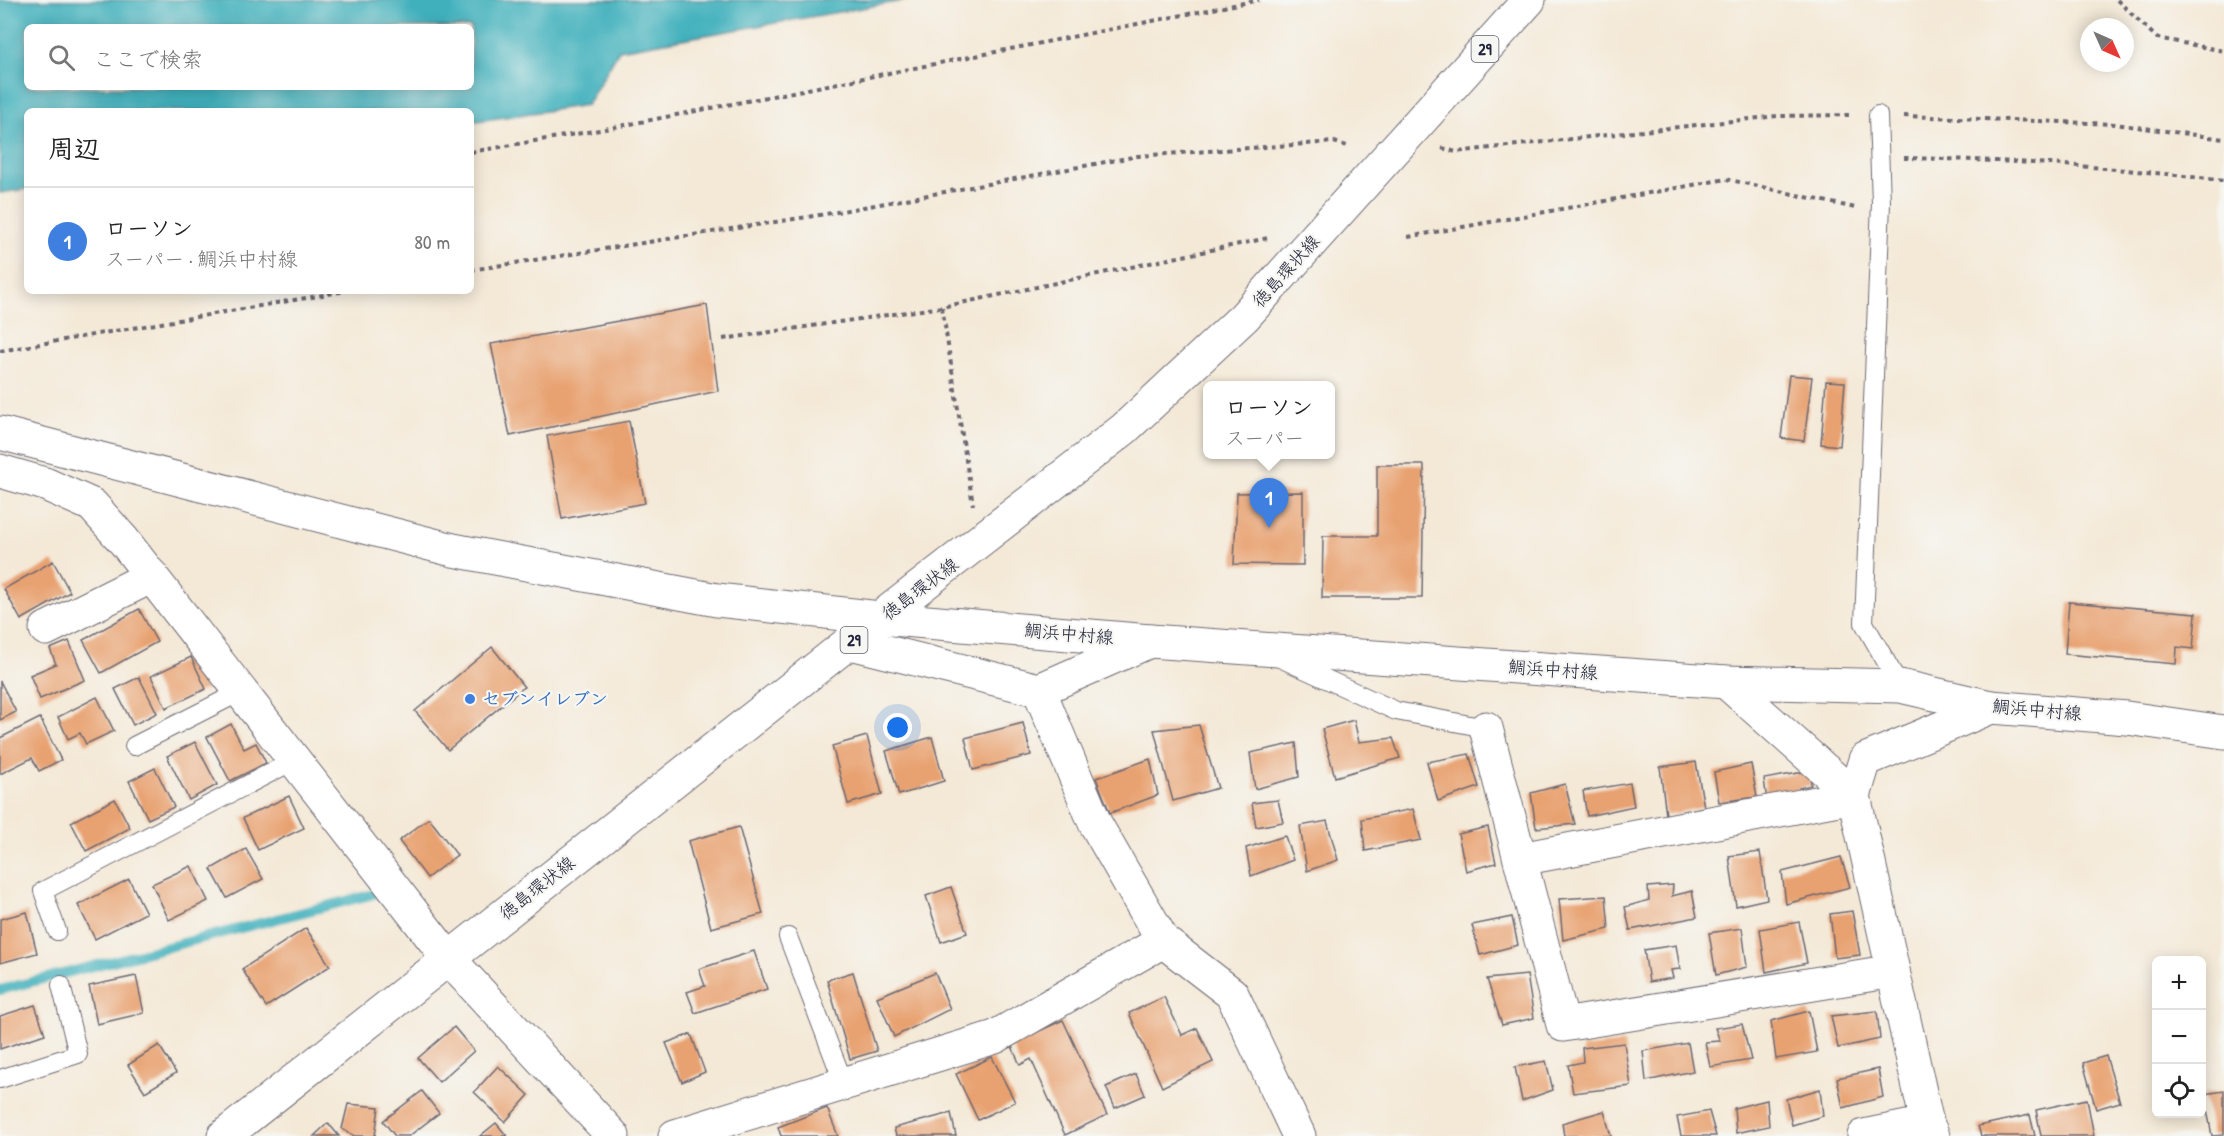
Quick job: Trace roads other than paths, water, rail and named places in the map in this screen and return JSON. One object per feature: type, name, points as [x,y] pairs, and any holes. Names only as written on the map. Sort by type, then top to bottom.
[{"type":"street","name":"徳島環状線","points":[[242,1131],[448,958],[1124,429],[1244,317],[1528,0]]},
{"type":"street","name":"鯛浜中村線","points":[[0,433],[453,550],[717,600],[880,618],[1150,641],[1726,682],[1900,686],[1991,707],[2127,718],[2224,732]]},
{"type":"street","points":[[0,471],[45,484],[92,505],[152,576],[293,761],[448,958],[613,1136]]},
{"type":"street","points":[[46,629],[152,576]]},
{"type":"street","points":[[851,643],[1040,690],[1150,641]]},
{"type":"street","points":[[1726,682],[1854,796]]},
{"type":"street","points":[[1040,690],[1095,823],[1163,941],[1232,994],[1299,1136]]},
{"type":"street","points":[[1864,1136],[1930,1129],[1854,796],[1865,760],[1991,707]]},
{"type":"street","points":[[1486,728],[1563,1025],[1893,971]]},
{"type":"street","points":[[1520,859],[1854,796]]},
{"type":"street","points":[[675,1136],[995,1037],[1163,941]]},
{"type":"lane","points":[[1878,115],[1880,214],[1864,623],[1900,686]]},
{"type":"lane","points":[[1259,648],[1396,711],[1486,728]]},
{"type":"lane","points":[[134,746],[240,692]]},
{"type":"lane","points":[[57,931],[43,891],[293,761]]},
{"type":"lane","points":[[788,937],[844,1084]]},
{"type":"lane","points":[[0,1079],[78,1054],[61,985]]},
{"type":"water","points":[[0,0],[908,0],[619,50],[587,105],[474,122],[474,108],[24,108],[24,189],[0,193]]},
{"type":"waterway","points":[[0,990],[374,894]]},
{"type":"place","name":"ローソン","points":[[1269,528]]},
{"type":"place","name":"セブンイレブン","points":[[470,699]]}]
